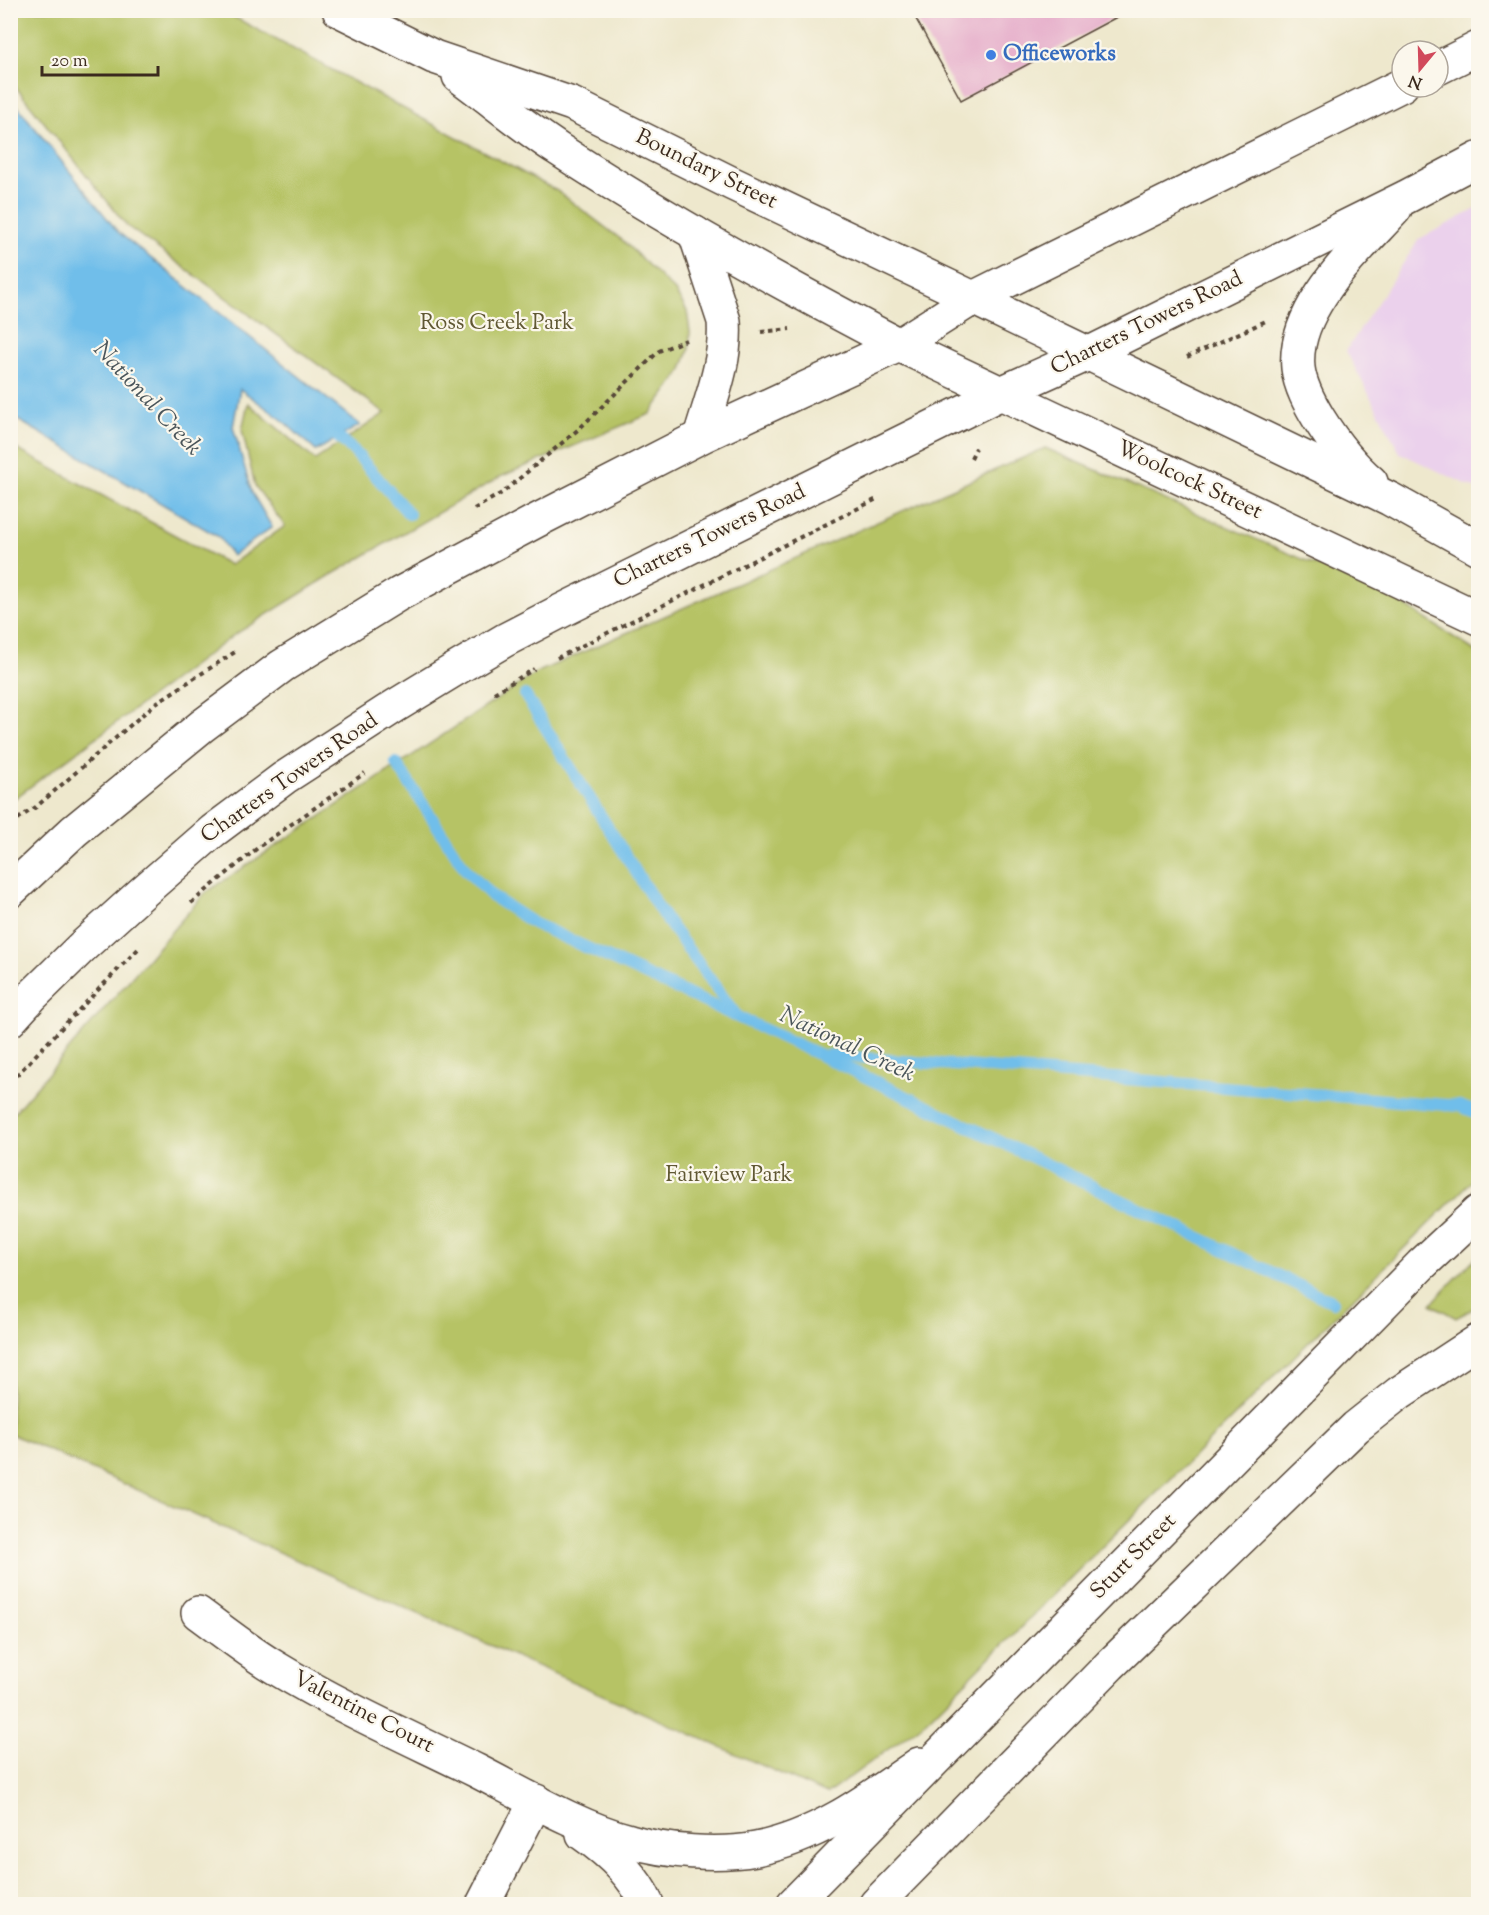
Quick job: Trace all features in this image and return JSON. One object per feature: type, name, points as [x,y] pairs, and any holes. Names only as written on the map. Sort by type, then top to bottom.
[{"type":"main road","name":"Boundary Street","points":[[339,10],[434,57],[572,104],[972,298]]},
{"type":"main road","points":[[1450,62],[1479,48]]},
{"type":"main road","name":"Boundary Street","points":[[434,57],[557,149],[755,268],[899,345]]},
{"type":"main road","points":[[10,891],[74,831],[202,726],[282,666],[399,594],[700,437],[899,345],[972,298],[1390,91]]},
{"type":"main road","name":"Charters Towers Road","points":[[10,1020],[82,947],[213,831],[284,778],[395,706],[505,640],[1001,393],[1088,354],[1479,159]]},
{"type":"main road","points":[[1390,499],[1361,474],[1331,438],[1304,390],[1298,370],[1298,352],[1300,334],[1315,303],[1331,281],[1406,197]]},
{"type":"main road","points":[[695,233],[724,321],[725,336],[722,364],[700,437]]},
{"type":"main road","points":[[972,298],[1390,499],[1479,548]]},
{"type":"main road","name":"Woolcock Street","points":[[899,345],[1479,618]]},
{"type":"main road","name":"Sturt Street","points":[[793,1905],[1422,1265],[1479,1212]]},
{"type":"main road","points":[[876,1905],[1118,1657],[1356,1427],[1399,1393],[1479,1341]]},
{"type":"main road","name":"Valentine Court","points":[[198,1613],[275,1668],[315,1690],[536,1801],[608,1834],[648,1846],[699,1851],[754,1849],[777,1843],[832,1821],[867,1801],[957,1736]]},
{"type":"main road","points":[[483,1905],[536,1801]]},
{"type":"main road","name":"Valentine Court","points":[[536,1801],[614,1858],[635,1883],[647,1905]]},
{"type":"path","points":[[1187,357],[1274,318]]},
{"type":"path","points":[[758,333],[792,328]]},
{"type":"path","points":[[549,662],[879,498]]},
{"type":"path","points":[[490,695],[538,667]]},
{"type":"path","points":[[188,905],[260,846],[374,766]]},
{"type":"path","points":[[10,1082],[146,943]]},
{"type":"shaded area","points":[[1478,208],[1478,490],[1400,453],[1346,351],[1419,239]]},
{"type":"green space","name":"Ross Creek Park","points":[[11,10],[223,11],[557,191],[622,240],[675,291],[687,311],[690,332],[689,350],[681,372],[650,414],[500,477],[326,578],[234,635],[11,801],[11,446],[230,565],[285,526],[255,486],[242,430],[248,403],[315,460],[385,413],[127,226],[11,81]]},
{"type":"green space","name":"Fairview Park","points":[[1045,448],[1395,599],[1478,653],[1478,1175],[924,1723],[827,1794],[11,1434],[11,1116],[205,893],[538,672]]},
{"type":"green space","points":[[1478,1255],[1478,1306],[1456,1318],[1431,1304]]},
{"type":"water","points":[[11,98],[118,232],[360,425],[316,451],[281,419],[240,389],[233,427],[252,493],[272,527],[232,556],[219,537],[11,416]]},
{"type":"building","name":"Officeworks","points":[[911,10],[1130,10],[961,100]]},
{"type":"waterway","points":[[327,428],[353,450],[409,514]]},
{"type":"waterway","points":[[525,695],[663,915],[736,1015]]},
{"type":"waterway","name":"National Creek","points":[[396,763],[466,870],[493,897],[533,923],[820,1055],[1333,1302]]},
{"type":"waterway","points":[[829,1055],[1459,1106],[1478,1113]]},
{"type":"place","name":"Officeworks","points":[[991,55]]}]
